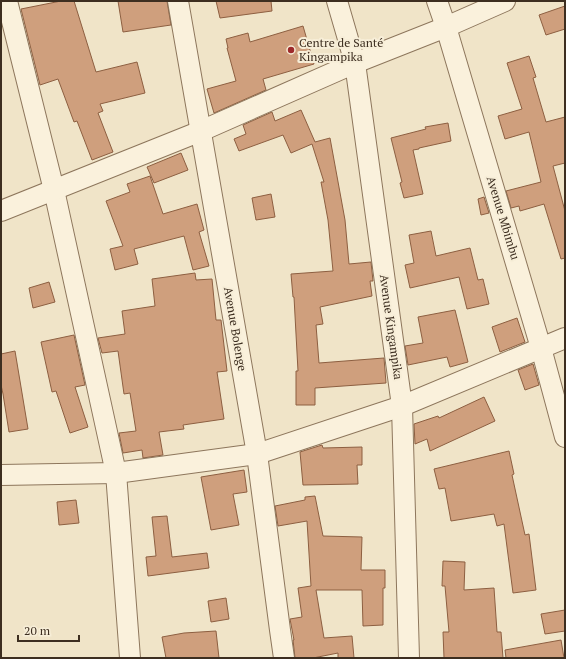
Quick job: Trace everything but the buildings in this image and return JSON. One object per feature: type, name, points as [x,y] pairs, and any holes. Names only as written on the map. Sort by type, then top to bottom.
[{"type":"street","points":[[7,1],[54,190],[116,473],[130,658]]},
{"type":"street","name":"Avenue Bolenge","points":[[178,1],[257,454],[284,658]]},
{"type":"street","name":"Avenue Kingampika","points":[[337,1],[355,63],[402,406],[408,658]]},
{"type":"street","name":"Avenue Mbimbu","points":[[437,1],[541,348],[565,437]]},
{"type":"street","points":[[1,212],[201,131],[355,63],[446,27],[505,1]]},
{"type":"street","points":[[1,475],[116,473],[257,454],[402,406],[565,338]]},
{"type":"place","name":"Centre de Santé Kingampika","points":[[291,50]]}]
